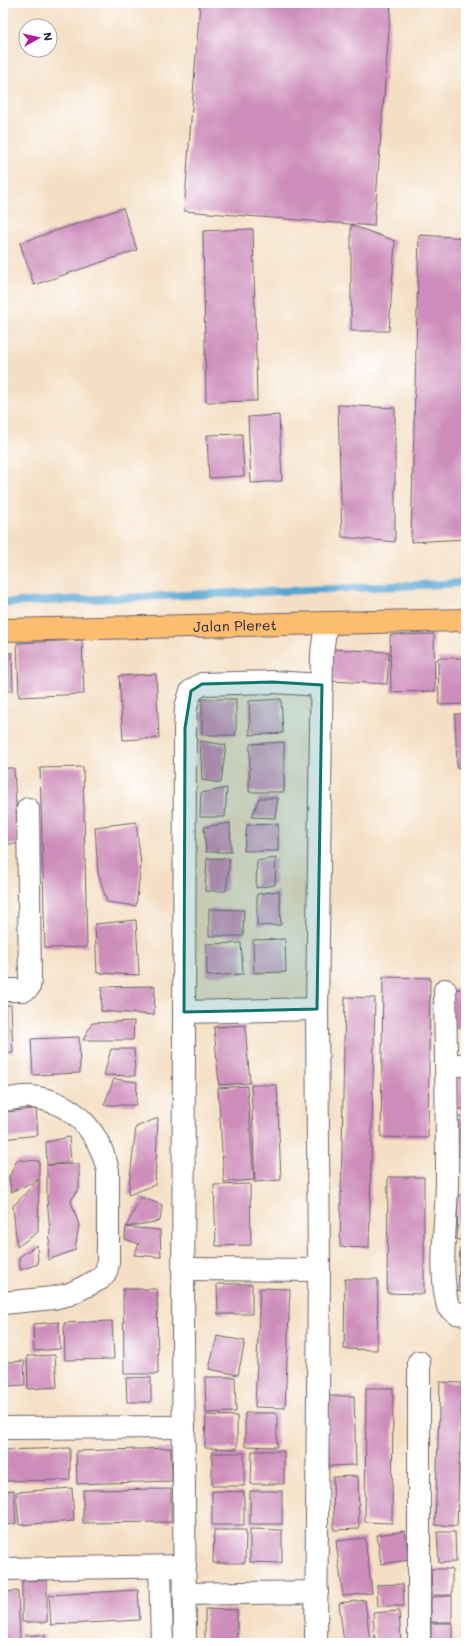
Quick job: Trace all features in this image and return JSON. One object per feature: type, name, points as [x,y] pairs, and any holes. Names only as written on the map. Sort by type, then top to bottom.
[{"type":"main road","name":"Jalan Pleret","points":[[3,630],[466,620]]},
{"type":"street","points":[[316,1643],[319,1270],[317,1009],[322,653],[326,623]]},
{"type":"street","points":[[185,1643],[184,1012],[186,707],[191,691],[202,684],[273,682],[322,685]]},
{"type":"street","points":[[3,990],[25,990],[29,986],[30,981],[28,809]]},
{"type":"street","points":[[445,990],[456,1065],[456,1181],[444,1253],[445,1296],[448,1307],[456,1313],[466,1314]]},
{"type":"street","points":[[184,1012],[317,1009]]},
{"type":"street","points":[[3,1100],[30,1097],[51,1102],[68,1108],[89,1128],[105,1158],[108,1171],[108,1264],[106,1272],[100,1279],[70,1294],[52,1298],[3,1303]]},
{"type":"street","points":[[184,1269],[319,1270]]},
{"type":"street","points":[[419,1362],[419,1643]]},
{"type":"street","points":[[3,1428],[184,1426]]},
{"type":"street","points":[[3,1569],[185,1566]]},
{"type":"street","points":[[160,1567],[162,1643]]},
{"type":"street","points":[[184,1594],[316,1592]]},
{"type":"highlighted area","points":[[273,682],[322,685],[317,1009],[184,1012],[185,728],[191,691],[202,684]]},
{"type":"building","points":[[200,3],[391,3],[374,226],[184,211]]},
{"type":"building","points":[[123,208],[137,250],[34,285],[20,243]]},
{"type":"building","points":[[351,225],[395,241],[389,331],[351,331]]},
{"type":"building","points":[[253,229],[257,401],[206,402],[203,231]]},
{"type":"building","points":[[419,235],[466,238],[466,539],[411,542]]},
{"type":"building","points":[[338,405],[395,408],[395,542],[342,537]]},
{"type":"building","points":[[279,415],[282,481],[251,483],[248,417]]},
{"type":"building","points":[[242,434],[244,476],[209,478],[207,435]]},
{"type":"building","points":[[434,634],[435,691],[391,692],[390,635]]},
{"type":"building","points":[[82,640],[84,694],[19,697],[17,643]]},
{"type":"building","points":[[332,649],[389,652],[387,684],[331,681]]},
{"type":"building","points":[[3,653],[12,653],[13,691],[3,691]]},
{"type":"building","points":[[438,658],[466,658],[466,704],[439,705]]},
{"type":"building","points":[[156,674],[159,738],[123,740],[119,676]]},
{"type":"building","points":[[202,699],[236,699],[236,735],[202,735]]},
{"type":"building","points":[[281,699],[283,733],[250,735],[249,701]]},
{"type":"building","points":[[455,714],[466,714],[466,767],[457,768]]},
{"type":"building","points":[[200,741],[226,745],[221,783],[202,780]]},
{"type":"building","points":[[284,742],[284,792],[249,792],[250,744]]},
{"type":"building","points":[[83,767],[87,947],[45,948],[40,768]]},
{"type":"building","points":[[3,768],[14,768],[18,844],[3,844]]},
{"type":"building","points":[[227,788],[225,817],[200,817],[201,793]]},
{"type":"building","points":[[259,798],[278,798],[275,818],[252,817]]},
{"type":"building","points":[[136,822],[141,865],[136,906],[107,902],[98,873],[95,827]]},
{"type":"building","points":[[230,823],[231,852],[206,852],[204,827]]},
{"type":"building","points":[[278,824],[278,851],[244,851],[247,825]]},
{"type":"building","points":[[207,858],[230,859],[226,891],[205,891]]},
{"type":"building","points":[[276,858],[275,885],[256,888],[257,861]]},
{"type":"building","points":[[279,891],[281,925],[257,926],[257,894]]},
{"type":"building","points":[[209,909],[244,910],[243,936],[209,936]]},
{"type":"building","points":[[136,920],[139,975],[97,973],[95,924]]},
{"type":"building","points":[[285,939],[286,972],[254,973],[253,940]]},
{"type":"building","points":[[241,943],[243,974],[207,976],[206,944]]},
{"type":"building","points":[[383,977],[430,978],[428,1138],[381,1137]]},
{"type":"building","points":[[155,986],[154,1015],[101,1011],[102,987]]},
{"type":"building","points":[[452,989],[466,989],[466,1027],[451,1027]]},
{"type":"building","points":[[345,997],[375,998],[369,1248],[340,1247]]},
{"type":"building","points":[[3,1005],[11,1005],[13,1053],[3,1053]]},
{"type":"building","points":[[134,1021],[133,1040],[83,1040],[92,1023]]},
{"type":"building","points":[[245,1025],[250,1083],[219,1085],[214,1027]]},
{"type":"building","points":[[79,1037],[80,1073],[33,1075],[31,1039]]},
{"type":"building","points":[[111,1049],[134,1049],[135,1076],[104,1075]]},
{"type":"building","points":[[455,1074],[466,1074],[466,1109],[455,1109]]},
{"type":"building","points":[[114,1079],[137,1082],[136,1105],[104,1105]]},
{"type":"building","points":[[251,1085],[277,1085],[281,1180],[255,1182]]},
{"type":"building","points":[[247,1086],[254,1180],[224,1182],[218,1088]]},
{"type":"building","points":[[36,1109],[38,1135],[3,1139],[3,1112]]},
{"type":"building","points":[[454,1117],[466,1117],[466,1155],[455,1156]]},
{"type":"building","points":[[158,1118],[155,1185],[128,1195],[136,1127]]},
{"type":"building","points":[[69,1137],[71,1162],[47,1165],[46,1142]]},
{"type":"building","points":[[17,1160],[39,1161],[39,1179],[11,1192],[9,1177]]},
{"type":"building","points":[[79,1164],[79,1188],[71,1201],[79,1225],[75,1250],[48,1260],[50,1231],[47,1199],[47,1165]]},
{"type":"building","points":[[388,1177],[424,1177],[424,1294],[387,1293]]},
{"type":"building","points":[[39,1179],[38,1232],[17,1247],[13,1206]]},
{"type":"building","points":[[250,1184],[251,1245],[216,1246],[214,1185]]},
{"type":"building","points":[[458,1195],[466,1195],[466,1240],[457,1240]]},
{"type":"building","points":[[141,1197],[162,1205],[160,1221],[126,1227]]},
{"type":"building","points":[[126,1227],[160,1230],[161,1257],[134,1255],[139,1244],[125,1239]]},
{"type":"building","points":[[37,1245],[38,1264],[20,1270],[19,1257]]},
{"type":"building","points":[[460,1248],[466,1248],[466,1292],[458,1291]]},
{"type":"building","points":[[345,1279],[378,1279],[377,1350],[344,1349]]},
{"type":"building","points":[[217,1284],[252,1284],[252,1314],[218,1314]]},
{"type":"building","points":[[260,1288],[290,1289],[285,1408],[255,1407]]},
{"type":"building","points":[[123,1289],[157,1289],[158,1374],[124,1374]]},
{"type":"building","points":[[112,1321],[114,1359],[65,1360],[64,1323]]},
{"type":"building","points":[[59,1322],[60,1349],[34,1351],[33,1324]]},
{"type":"building","points":[[217,1336],[245,1341],[238,1375],[209,1369]]},
{"type":"building","points":[[55,1355],[57,1387],[28,1389],[27,1356]]},
{"type":"building","points":[[24,1361],[25,1385],[8,1386],[7,1362]]},
{"type":"building","points":[[151,1377],[151,1402],[127,1402],[126,1378]]},
{"type":"building","points":[[205,1377],[235,1377],[236,1412],[206,1413]]},
{"type":"building","points":[[440,1382],[462,1383],[457,1526],[435,1525]]},
{"type":"building","points":[[366,1388],[393,1388],[392,1523],[365,1522]]},
{"type":"building","points":[[328,1396],[354,1396],[356,1465],[329,1466]]},
{"type":"building","points":[[245,1413],[277,1413],[277,1447],[245,1446]]},
{"type":"building","points":[[206,1415],[237,1416],[237,1449],[205,1448]]},
{"type":"building","points":[[70,1448],[70,1480],[3,1481],[3,1450]]},
{"type":"building","points":[[171,1448],[172,1481],[77,1484],[76,1451]]},
{"type":"building","points":[[252,1451],[284,1451],[284,1484],[251,1484]]},
{"type":"building","points":[[212,1453],[244,1453],[244,1486],[212,1486]]},
{"type":"building","points":[[358,1476],[359,1529],[334,1530],[333,1477]]},
{"type":"building","points":[[72,1488],[74,1521],[19,1525],[16,1492]]},
{"type":"building","points":[[171,1489],[171,1522],[83,1523],[83,1490]]},
{"type":"building","points":[[14,1490],[16,1524],[3,1525],[3,1491]]},
{"type":"building","points":[[212,1491],[244,1492],[244,1525],[212,1525]]},
{"type":"building","points":[[250,1491],[282,1491],[282,1524],[250,1524]]},
{"type":"building","points":[[250,1529],[282,1530],[282,1563],[250,1562]]},
{"type":"building","points":[[214,1530],[246,1530],[245,1563],[213,1563]]},
{"type":"building","points":[[405,1531],[409,1560],[381,1564],[377,1535]]},
{"type":"building","points":[[437,1532],[455,1532],[456,1562],[439,1563]]},
{"type":"building","points":[[365,1538],[372,1593],[343,1596],[336,1541]]},
{"type":"building","points":[[431,1569],[452,1569],[452,1595],[432,1595]]},
{"type":"building","points":[[47,1580],[47,1622],[22,1622],[22,1581]]},
{"type":"building","points":[[403,1584],[404,1606],[378,1606],[377,1585]]},
{"type":"building","points":[[138,1590],[140,1620],[51,1625],[49,1595]]},
{"type":"building","points":[[18,1591],[20,1639],[3,1639],[3,1592]]},
{"type":"building","points":[[452,1596],[452,1622],[431,1622],[431,1597]]},
{"type":"building","points":[[365,1600],[370,1643],[344,1643],[339,1603]]},
{"type":"building","points":[[205,1609],[237,1610],[237,1643],[205,1643]]},
{"type":"building","points":[[399,1611],[401,1643],[375,1643],[373,1613]]},
{"type":"building","points":[[431,1623],[452,1623],[452,1643],[431,1643]]},
{"type":"building","points":[[25,1635],[45,1635],[45,1643],[25,1643]]},
{"type":"waterway","points":[[3,603],[466,583]]}]
